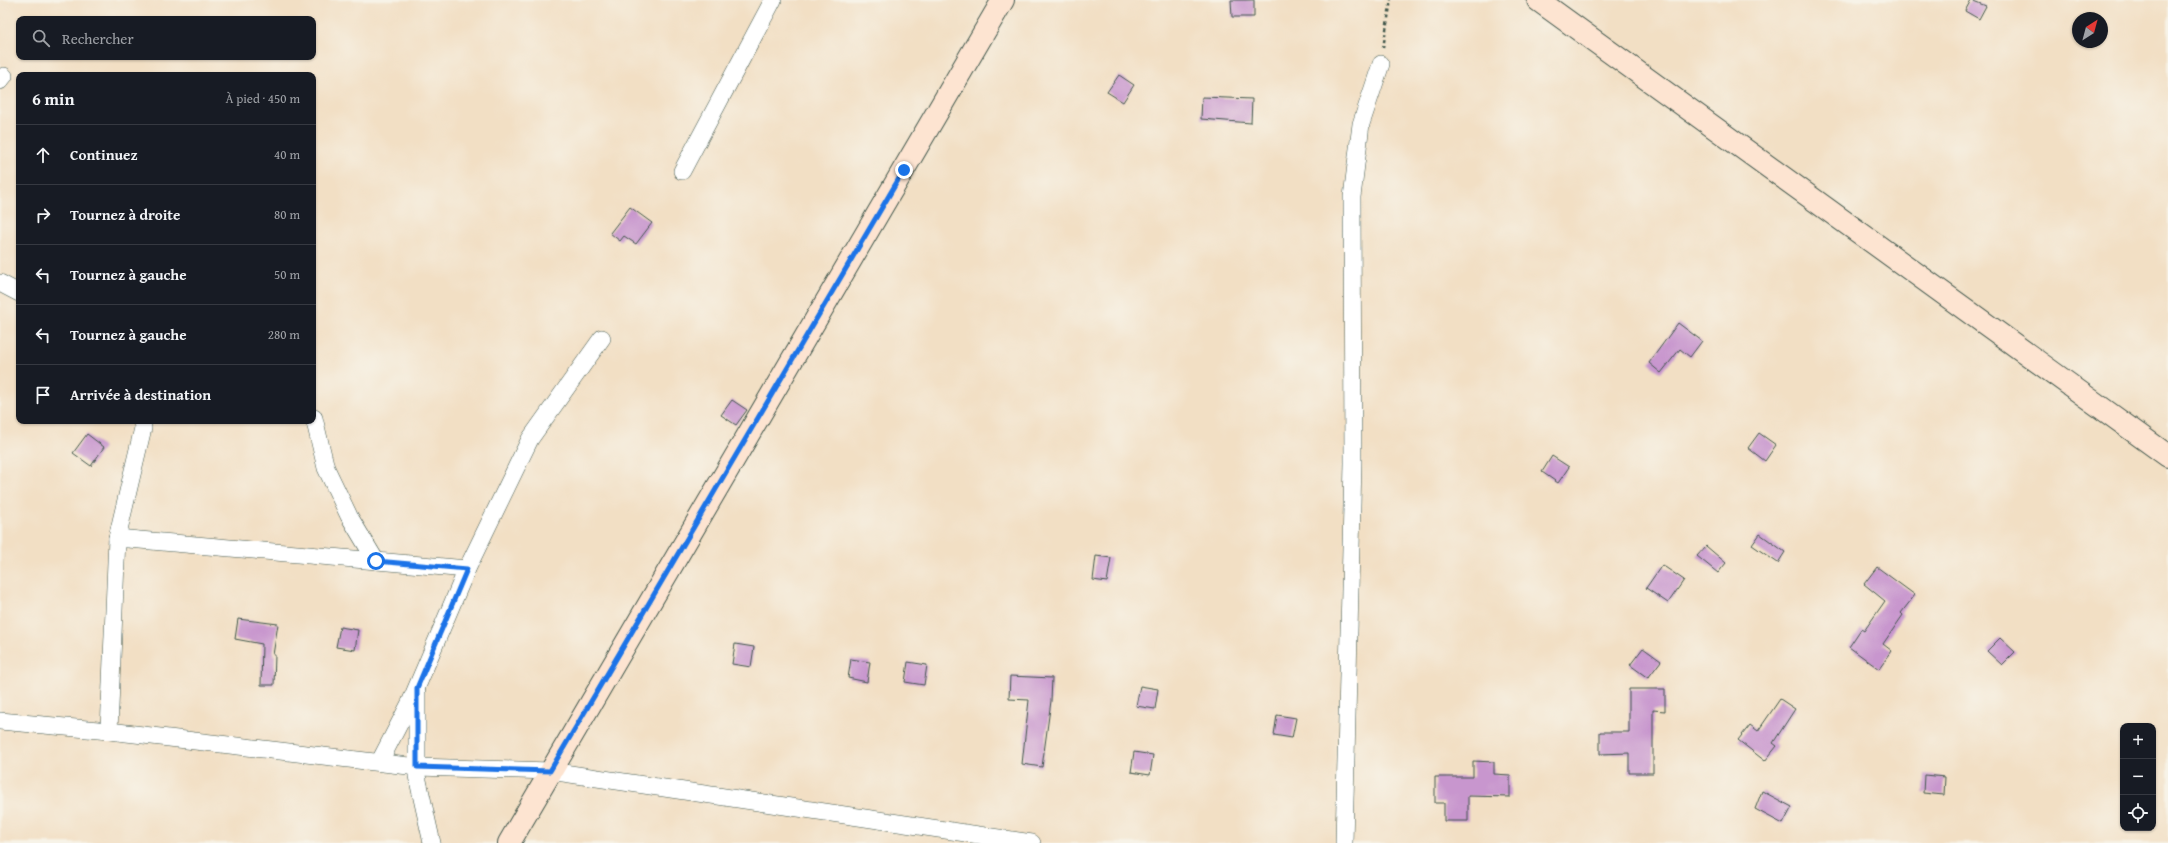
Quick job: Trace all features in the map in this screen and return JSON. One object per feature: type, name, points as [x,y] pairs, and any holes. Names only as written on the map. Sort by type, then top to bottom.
[{"type":"main road","points":[[509,843],[1003,0]]},
{"type":"main road","points":[[1538,0],[2168,456]]},
{"type":"street","points":[[682,171],[773,0]]},
{"type":"street","points":[[1344,843],[1353,463],[1352,197],[1361,124],[1381,64]]},
{"type":"street","points":[[0,283],[16,291]]},
{"type":"street","points":[[380,761],[417,688],[467,569],[530,439],[602,338]]},
{"type":"street","points":[[109,731],[117,538],[143,428],[142,424]]},
{"type":"street","points":[[315,424],[326,468],[349,516],[376,561]]},
{"type":"street","points":[[117,538],[467,569]]},
{"type":"street","points":[[417,688],[417,776],[432,843]]},
{"type":"street","points":[[0,721],[109,731],[380,761],[417,767],[550,771],[940,836],[1032,843]]},
{"type":"path","points":[[1381,64],[1391,0]]},
{"type":"building","points":[[1231,0],[1254,0],[1254,17],[1232,17]]},
{"type":"building","points":[[1971,0],[1986,6],[1979,19],[1965,11]]},
{"type":"building","points":[[1119,75],[1134,85],[1123,102],[1107,92]]},
{"type":"building","points":[[1202,97],[1252,99],[1251,123],[1201,119]]},
{"type":"building","points":[[630,207],[652,223],[636,244],[624,236],[620,241],[610,233]]},
{"type":"building","points":[[1678,323],[1702,341],[1690,357],[1680,349],[1661,373],[1649,363]]},
{"type":"building","points":[[732,400],[747,410],[736,425],[721,415]]},
{"type":"building","points":[[1759,433],[1776,445],[1765,461],[1748,448]]},
{"type":"building","points":[[87,434],[104,447],[91,466],[73,453]]},
{"type":"building","points":[[1552,456],[1569,467],[1558,483],[1542,472]]},
{"type":"building","points":[[1760,534],[1785,552],[1778,563],[1752,545]]},
{"type":"building","points":[[1706,546],[1726,563],[1718,573],[1697,556]]},
{"type":"building","points":[[1096,556],[1111,558],[1107,582],[1093,580]]},
{"type":"building","points":[[1662,565],[1684,580],[1668,603],[1646,588]]},
{"type":"building","points":[[1877,567],[1915,595],[1901,613],[1903,615],[1883,644],[1892,651],[1879,669],[1849,647],[1861,629],[1864,631],[1885,601],[1864,584]]},
{"type":"building","points":[[238,619],[278,624],[273,655],[275,655],[274,685],[261,685],[262,644],[235,639]]},
{"type":"building","points":[[340,627],[358,630],[355,650],[336,647]]},
{"type":"building","points":[[2000,638],[2015,652],[2002,665],[1987,651]]},
{"type":"building","points":[[735,644],[754,647],[751,667],[732,664]]},
{"type":"building","points":[[1643,648],[1661,661],[1648,678],[1630,665]]},
{"type":"building","points":[[851,659],[870,662],[867,682],[848,678]]},
{"type":"building","points":[[908,662],[927,665],[924,685],[905,682]]},
{"type":"building","points":[[1010,676],[1052,678],[1051,701],[1042,767],[1022,764],[1029,700],[1009,699]]},
{"type":"building","points":[[1140,686],[1158,689],[1155,709],[1136,706]]},
{"type":"building","points":[[1629,689],[1665,689],[1665,711],[1653,710],[1653,773],[1629,773],[1629,753],[1600,754],[1600,732],[1629,732]]},
{"type":"building","points":[[1780,699],[1795,709],[1773,743],[1777,746],[1765,761],[1738,740],[1750,725],[1758,731]]},
{"type":"building","points":[[1277,715],[1296,718],[1292,738],[1274,735]]},
{"type":"building","points":[[1134,752],[1153,755],[1150,775],[1131,772]]},
{"type":"building","points":[[1473,761],[1494,762],[1494,774],[1510,775],[1510,797],[1468,796],[1468,821],[1444,821],[1444,803],[1435,803],[1435,777],[1473,777]]},
{"type":"building","points":[[1924,775],[1945,777],[1944,795],[1923,793]]},
{"type":"building","points":[[1762,791],[1792,807],[1783,824],[1755,809]]},
{"type":"route","points":[[376,561],[467,569],[417,688],[417,767],[550,771],[904,170]]}]
